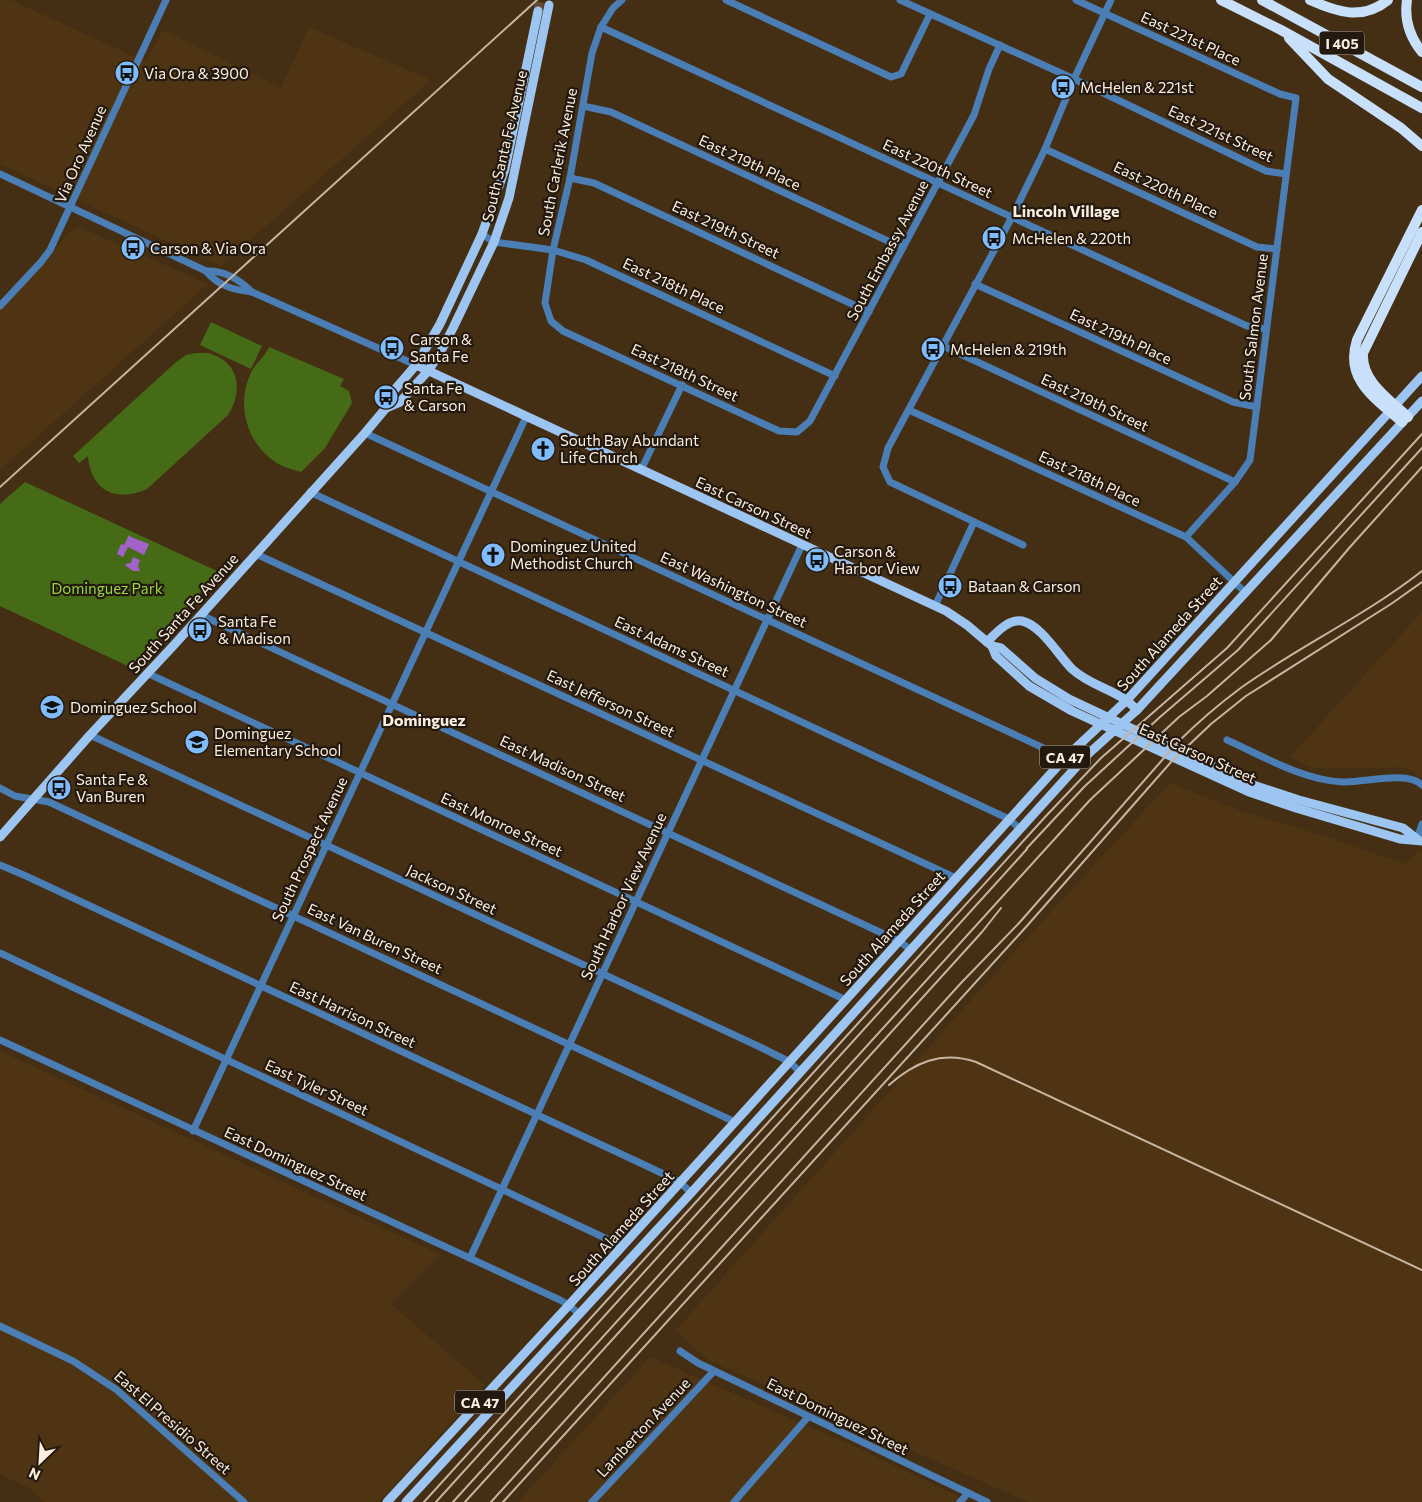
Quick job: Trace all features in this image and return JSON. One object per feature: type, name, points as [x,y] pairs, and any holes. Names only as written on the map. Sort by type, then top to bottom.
[{"type":"highway","name":"I 405","points":[[1221,0],[1281,30],[1422,108]]},
{"type":"highway","points":[[1237,0],[1249,6],[1264,22]]},
{"type":"highway","name":"I 405","points":[[1262,0],[1422,87]]},
{"type":"highway","points":[[1310,0],[1342,13],[1350,13],[1376,8],[1388,0]]},
{"type":"highway","points":[[1407,0],[1408,26],[1413,40],[1422,52]]},
{"type":"highway","points":[[1281,30],[1328,79],[1401,128],[1422,146]]},
{"type":"highway","points":[[1405,420],[1367,390],[1360,381],[1353,364],[1354,349],[1422,210]]},
{"type":"highway","points":[[1392,408],[1371,381],[1363,367],[1363,353],[1422,232]]},
{"type":"main road","name":"South Santa Fe Avenue","points":[[386,408],[400,402],[428,371],[453,328],[494,242],[509,198],[549,5]]},
{"type":"main road","name":"South Santa Fe Avenue","points":[[0,837],[90,735],[365,433],[386,408],[391,394],[416,366],[446,311],[482,234],[505,169],[538,11]]},
{"type":"main road","name":"East Carson Street","points":[[416,366],[957,617],[990,644],[996,656],[1029,686],[1206,768],[1266,790],[1403,828],[1419,840]]},
{"type":"main road","name":"South Alameda Street","points":[[391,1501],[1009,819],[1065,758],[1127,700],[1422,376]]},
{"type":"main road","name":"South Alameda Street","points":[[406,1502],[691,1193],[1087,755],[1138,710],[1422,401]]},
{"type":"main road","points":[[990,644],[1008,624],[1017,621],[1028,623],[1037,629],[1074,671],[1090,682],[1127,700],[1138,710]]},
{"type":"street","name":"Via Oro Avenue","points":[[0,306],[50,250],[166,0]]},
{"type":"street","name":"South Carlerik Avenue","points":[[563,330],[551,321],[545,304],[553,250],[570,178],[592,52],[601,27],[613,8],[622,0]]},
{"type":"street","points":[[726,0],[891,77],[901,74],[930,14]]},
{"type":"street","name":"East 221st Street","points":[[900,0],[1074,79],[1266,171],[1286,174]]},
{"type":"street","name":"East 221st Place","points":[[1076,0],[1280,94],[1296,98]]},
{"type":"street","points":[[1023,545],[890,482],[883,467],[888,448],[1012,217],[1046,149],[1074,79],[1111,0]]},
{"type":"street","name":"East 220th Street","points":[[601,27],[1247,326],[1266,329]]},
{"type":"street","name":"South Embassy Avenue","points":[[798,432],[810,421],[939,184],[974,115],[989,69],[1000,45]]},
{"type":"street","name":"South Salmon Avenue","points":[[1186,537],[1235,482],[1250,460],[1296,98]]},
{"type":"street","name":"East 219th Place","points":[[583,106],[611,112],[903,248]]},
{"type":"street","name":"East 220th Place","points":[[1046,149],[1257,247],[1277,249]]},
{"type":"street","name":"East Carson Street","points":[[0,174],[206,271],[217,270],[243,283],[252,292],[416,366]]},
{"type":"street","name":"East 219th Street","points":[[570,178],[594,183],[869,312]]},
{"type":"street","points":[[482,234],[494,242]]},
{"type":"street","name":"East 218th Place","points":[[494,242],[553,250],[586,260],[835,376]]},
{"type":"street","name":"East 219th Place","points":[[975,284],[1233,402],[1257,407]]},
{"type":"street","name":"East 218th Street","points":[[563,330],[778,430],[798,432]]},
{"type":"street","name":"East 219th Street","points":[[943,346],[1235,482]]},
{"type":"street","points":[[641,470],[682,384]]},
{"type":"street","name":"East 218th Place","points":[[909,410],[1186,537],[1246,593]]},
{"type":"street","name":"South Prospect Avenue","points":[[194,1131],[526,417]]},
{"type":"street","name":"East Washington Street","points":[[365,433],[1065,758]]},
{"type":"street","name":"East Adams Street","points":[[310,492],[1009,819],[1020,829]]},
{"type":"street","points":[[935,606],[974,522]]},
{"type":"street","name":"South Harbor View Avenue","points":[[470,1258],[802,545]]},
{"type":"street","name":"East Jefferson Street","points":[[256,554],[956,878]]},
{"type":"street","name":"East Madison Street","points":[[201,615],[899,940],[910,950]]},
{"type":"street","name":"East Monroe Street","points":[[147,673],[846,1000]]},
{"type":"street","name":"Jackson Street","points":[[90,735],[790,1062],[800,1072]]},
{"type":"street","points":[[1227,740],[1292,770],[1318,778],[1345,782],[1406,778],[1416,780],[1422,785]]},
{"type":"street","name":"East Van Buren Street","points":[[0,788],[15,796],[49,802],[735,1122]]},
{"type":"street","points":[[1419,840],[1422,824]]},
{"type":"street","name":"East Harrison Street","points":[[0,865],[680,1182],[691,1193]]},
{"type":"street","name":"East Tyler Street","points":[[0,953],[622,1246]]},
{"type":"street","name":"East Dominguez Street","points":[[0,1040],[470,1258],[569,1305],[579,1314]]},
{"type":"street","name":"East El Presidio Street","points":[[0,1326],[73,1361],[117,1390],[244,1502]]},
{"type":"street","name":"East Dominguez Street","points":[[680,1350],[690,1359],[987,1502]]},
{"type":"street","name":"Lamberton Avenue","points":[[592,1502],[714,1370]]},
{"type":"street","points":[[734,1502],[808,1417]]},
{"type":"street","points":[[960,1502],[968,1493]]},
{"type":"shaded area","points":[[0,0],[11,0],[146,62],[163,30],[281,88],[309,27],[431,80],[221,266],[0,164]]},
{"type":"shaded area","points":[[79,227],[208,284],[0,470],[0,310],[72,230]]},
{"type":"shaded area","points":[[129,535],[149,544],[144,555],[128,547],[123,557],[117,554],[121,544],[124,545]]},
{"type":"shaded area","points":[[133,557],[140,560],[138,566],[140,571],[133,571],[125,564],[131,563]]},
{"type":"shaded area","points":[[1422,612],[1422,777],[1404,767],[1343,769],[1309,767],[1290,757]]},
{"type":"shaded area","points":[[1170,783],[1244,812],[1328,837],[1405,864],[1419,850],[1422,851],[1422,1502],[1028,1502],[708,1360],[675,1331],[1017,949]]},
{"type":"shaded area","points":[[0,1051],[441,1255],[391,1304],[485,1385],[379,1502],[44,1502],[27,1487],[0,1474]]},
{"type":"shaded area","points":[[650,1357],[858,1448],[969,1502],[518,1502]]},
{"type":"green space","points":[[211,322],[262,346],[251,369],[200,345]]},
{"type":"green space","points":[[269,347],[344,379],[340,386],[349,391],[352,403],[325,448],[301,472],[273,461],[255,441],[246,420],[244,397],[246,386],[252,371]]},
{"type":"green space","points":[[208,353],[221,358],[233,371],[236,379],[236,397],[228,415],[147,489],[125,495],[107,491],[94,478],[88,456],[79,463],[73,456],[175,363],[186,355]]},
{"type":"green space","name":"Dominguez Park","points":[[25,482],[219,572],[132,668],[0,606],[0,504]]},
{"type":"tunnel","points":[[538,11],[540,0]]},
{"type":"railway","points":[[0,487],[537,0]]},
{"type":"railway","points":[[424,1502],[1046,816],[1101,758],[1227,648],[1422,434]]},
{"type":"railway","points":[[1027,848],[1085,786],[1160,717],[1238,650],[1422,448]]},
{"type":"railway","points":[[453,1502],[1090,800],[1179,717],[1207,696],[1271,640],[1350,547],[1422,467]]},
{"type":"railway","points":[[491,1502],[961,983],[1020,922],[1178,742],[1209,713],[1242,687],[1378,602],[1422,571]]},
{"type":"railway","points":[[503,1502],[1026,927],[1171,762],[1211,724],[1246,696],[1391,604],[1422,582]]},
{"type":"railway","points":[[436,1502],[1027,849]]},
{"type":"railway","points":[[465,1502],[982,932],[1001,908]]},
{"type":"railway","points":[[889,1085],[908,1070],[940,1058],[951,1057],[976,1062],[1422,1270]]},
{"type":"place","name":"Via Ora & 3900","points":[[127,73]]},
{"type":"place","name":"McHelen & 221st","points":[[1063,87]]},
{"type":"place","name":"McHelen & 220th","points":[[994,238]]},
{"type":"place","name":"Carson & Via Ora","points":[[133,248]]},
{"type":"place","name":"Carson & Santa Fe","points":[[392,348]]},
{"type":"place","name":"McHelen & 219th","points":[[933,349]]},
{"type":"place","name":"Santa Fe & Carson","points":[[386,397]]},
{"type":"place","name":"South Bay Abundant Life Church","points":[[543,449]]},
{"type":"place","name":"Dominguez United Methodist Church","points":[[493,555]]},
{"type":"place","name":"Carson & Harbor View","points":[[817,560]]},
{"type":"place","name":"Bataan & Carson","points":[[950,586]]},
{"type":"place","name":"Santa Fe & Madison","points":[[200,630]]},
{"type":"place","name":"Dominguez School","points":[[52,707]]},
{"type":"place","name":"Dominguez Elementary School","points":[[197,742]]},
{"type":"place","name":"Santa Fe & Van Buren","points":[[59,788]]},
{"type":"district","name":"Lincoln Village","points":[[1066,210]]},
{"type":"district","name":"Dominguez","points":[[424,719]]}]
